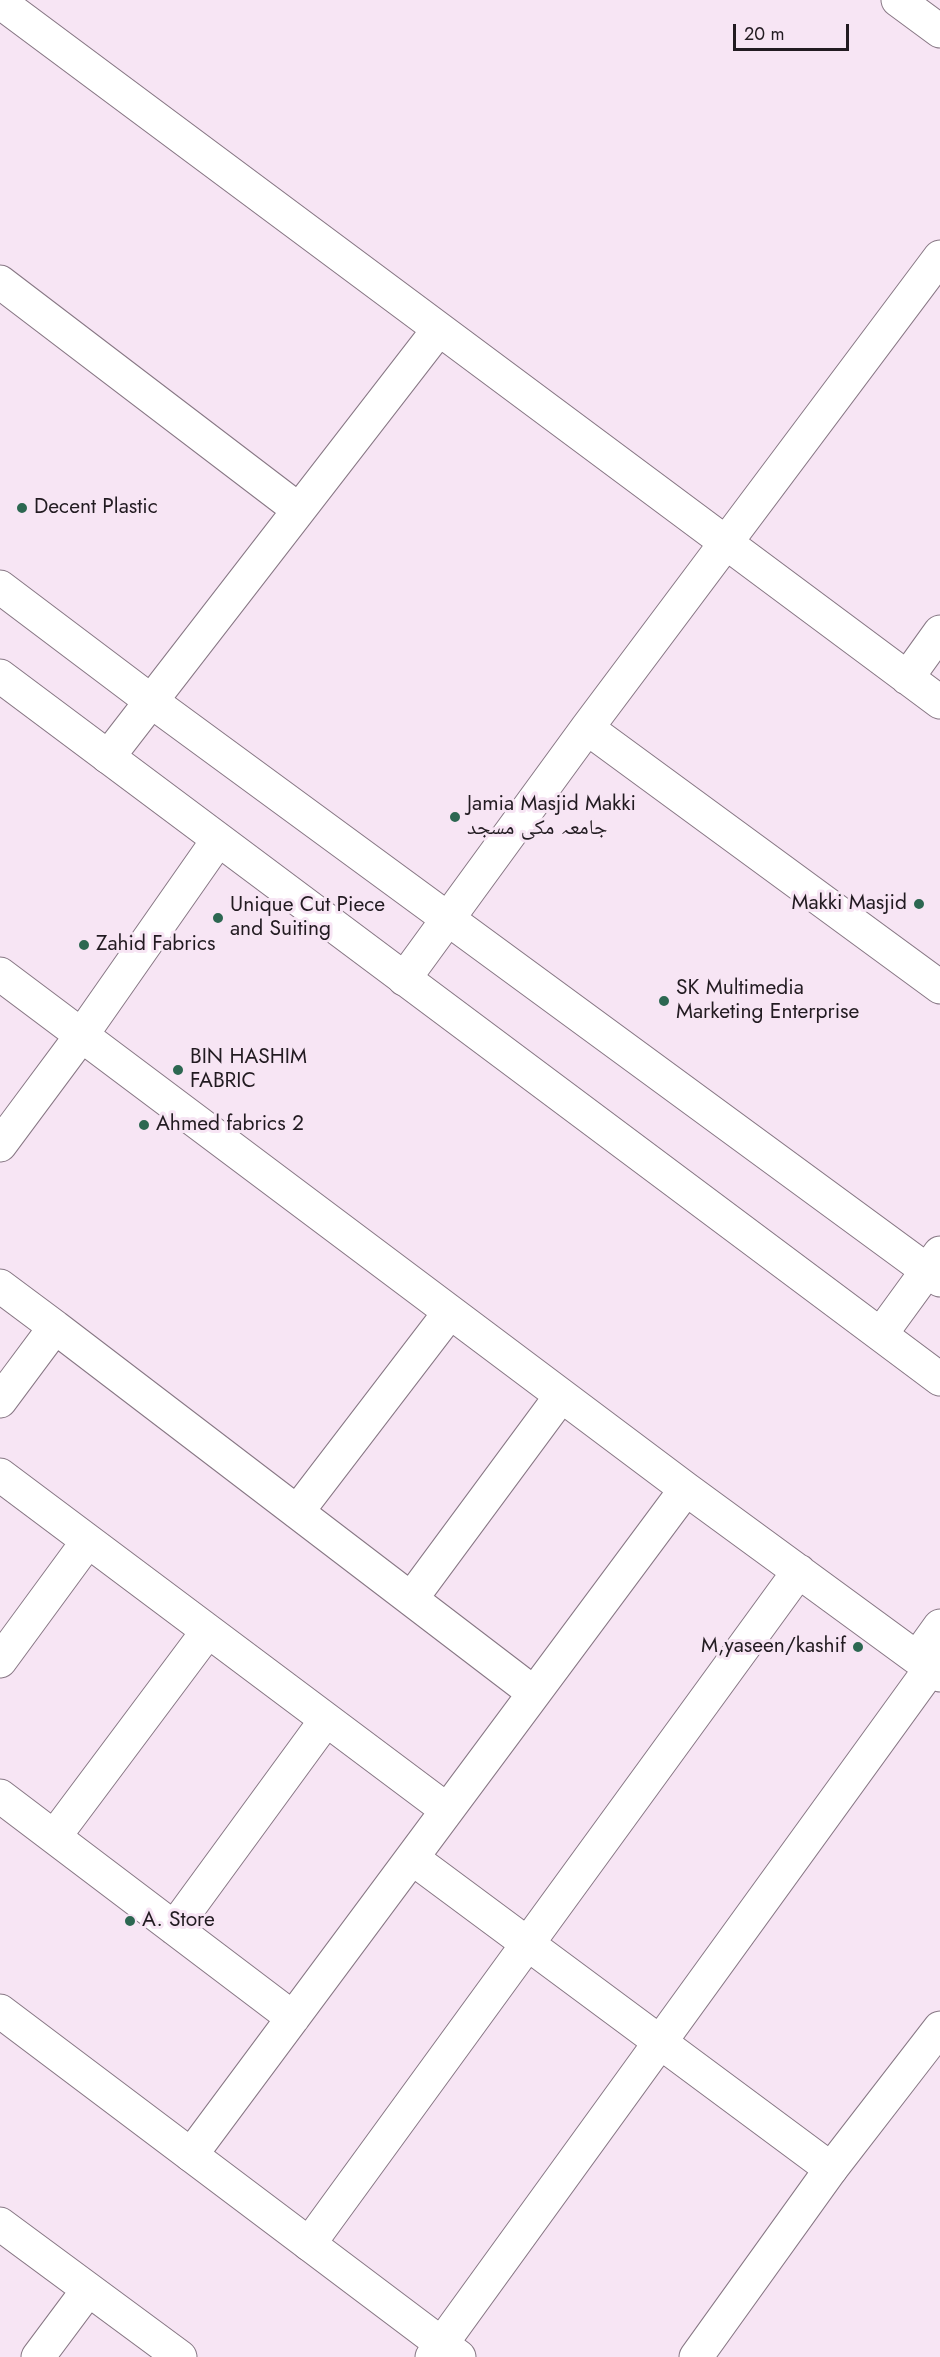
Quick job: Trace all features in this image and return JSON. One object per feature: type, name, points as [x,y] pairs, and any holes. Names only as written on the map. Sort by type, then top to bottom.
[{"type":"street","points":[[898,0],[940,31]]},
{"type":"street","points":[[0,2],[940,702]]},
{"type":"street","points":[[404,979],[587,729],[940,257]]},
{"type":"street","points":[[0,282],[298,510]]},
{"type":"street","points":[[108,757],[439,329]]},
{"type":"street","points":[[0,587],[447,919],[936,1268],[881,1335]]},
{"type":"street","points":[[907,678],[940,632]]},
{"type":"street","points":[[0,676],[940,1379]]},
{"type":"street","points":[[587,729],[940,987]]},
{"type":"street","points":[[0,1145],[81,1036],[218,840]]},
{"type":"street","points":[[0,974],[561,1396],[929,1667]]},
{"type":"street","points":[[0,1286],[534,1693]]},
{"type":"street","points":[[297,1512],[450,1311]]},
{"type":"street","points":[[0,1401],[55,1327]]},
{"type":"street","points":[[411,1599],[561,1396]]},
{"type":"street","points":[[0,1475],[447,1810]]},
{"type":"street","points":[[191,2155],[686,1488]]},
{"type":"street","points":[[0,1661],[88,1541]]},
{"type":"street","points":[[309,2244],[799,1571]]},
{"type":"street","points":[[0,2011],[309,2244],[444,2353],[660,2043],[929,1667],[940,1626]]},
{"type":"street","points":[[54,1837],[208,1631]]},
{"type":"street","points":[[174,1928],[326,1720]]},
{"type":"street","points":[[0,1796],[293,2018]]},
{"type":"street","points":[[412,1858],[831,2169]]},
{"type":"street","points":[[696,2357],[831,2169],[940,2028]]},
{"type":"street","points":[[0,2224],[180,2357]]},
{"type":"street","points":[[38,2357],[88,2290]]},
{"type":"place","name":"Decent Plastic","points":[[22,508]]},
{"type":"place","name":"Jamia Masjid Makki جامعہ مکی مسجد","points":[[455,817]]},
{"type":"place","name":"Makki Masjid","points":[[919,904]]},
{"type":"place","name":"Unique Cut Piece and Suiting","points":[[218,918]]},
{"type":"place","name":"Zahid Fabrics","points":[[84,945]]},
{"type":"place","name":"SK Multimedia Marketing Enterprise","points":[[664,1001]]},
{"type":"place","name":"BIN HASHIM FABRIC","points":[[178,1070]]},
{"type":"place","name":"Ahmed fabrics 2","points":[[144,1125]]},
{"type":"place","name":"M,yaseen/kashif","points":[[858,1647]]},
{"type":"place","name":"A. Store","points":[[130,1921]]}]
